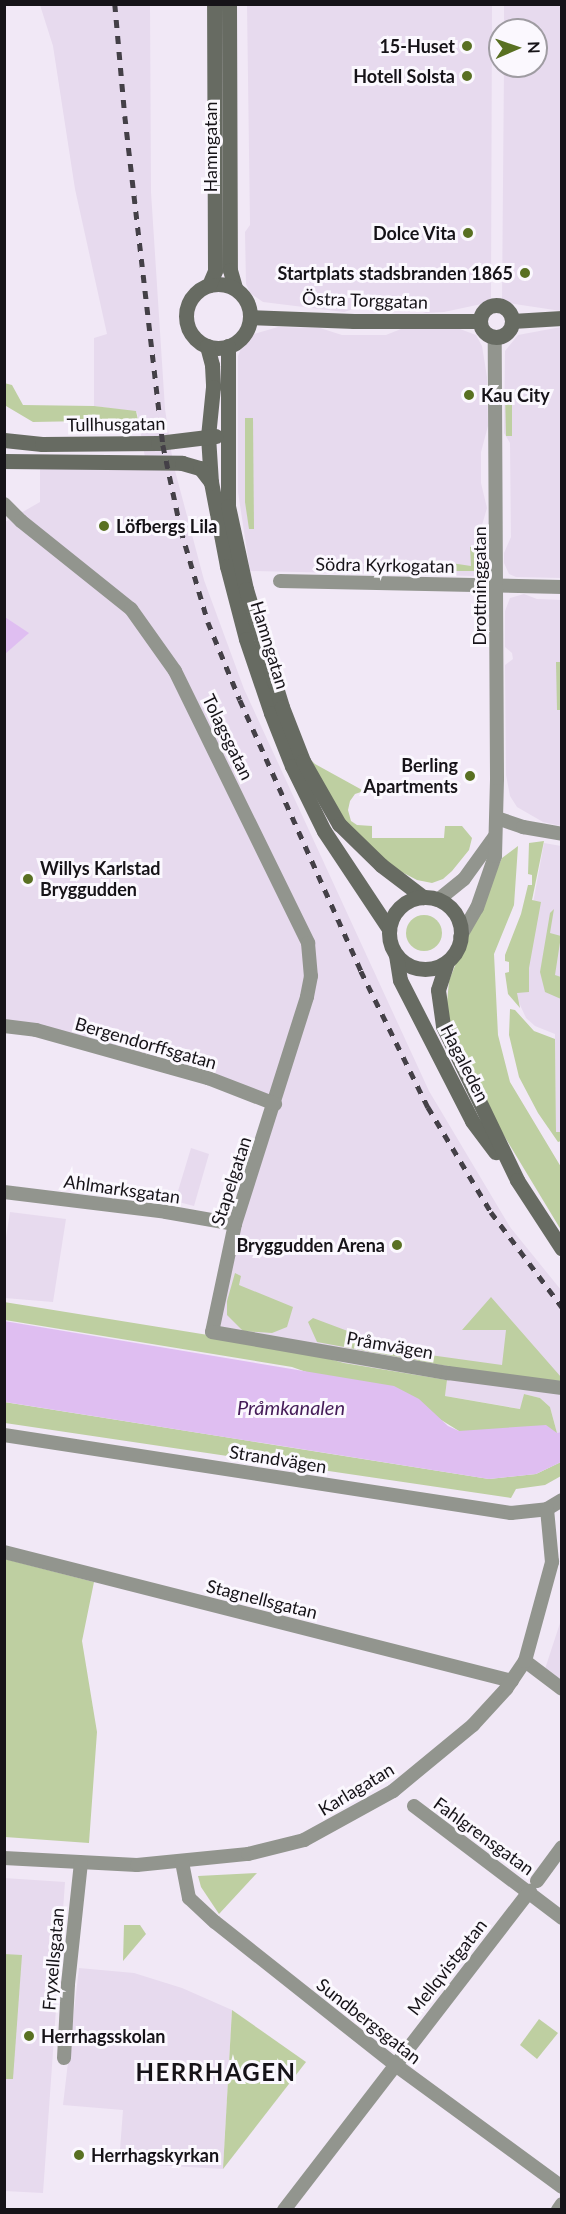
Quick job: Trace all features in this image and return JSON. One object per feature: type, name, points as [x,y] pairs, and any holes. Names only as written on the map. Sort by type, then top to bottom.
[{"type":"street","name":"Hamngatan","points":[[209,285],[215,271],[214,4]]},
{"type":"street","name":"Hamngatan","points":[[229,4],[230,270],[235,288]]},
{"type":"street","points":[[221,284],[235,288],[246,300],[250,316],[244,334],[228,346],[207,346],[194,337],[186,316],[194,294],[209,285],[221,284]]},
{"type":"street","points":[[495,305],[506,309],[512,321],[507,333],[495,337],[483,332],[480,321],[484,311],[495,305]]},
{"type":"street","name":"Östra Torggatan","points":[[250,316],[354,321],[480,321]]},
{"type":"street","points":[[512,321],[561,318]]},
{"type":"street","name":"Drottninggatan","points":[[460,937],[477,908],[495,856],[497,818],[495,337]]},
{"type":"street","name":"Hamngatan","points":[[207,346],[212,365],[213,387],[208,436],[211,482],[234,594],[274,722],[292,766],[324,831],[389,929]]},
{"type":"street","name":"Hamngatan","points":[[228,346],[228,506],[246,589],[272,678],[303,761],[339,824],[381,865],[430,899]]},
{"type":"street","name":"Tullhusgatan","points":[[4,440],[42,444],[158,443],[228,435]]},
{"type":"street","name":"Tullhusgatan","points":[[4,462],[182,463],[200,468],[211,482]]},
{"type":"street","name":"Tolagsgatan","points":[[4,504],[21,521],[131,609],[175,671],[308,943],[311,976],[292,1043]]},
{"type":"street","name":"Södra Kyrkogatan","points":[[280,581],[561,587]]},
{"type":"street","points":[[497,818],[523,827],[561,834]]},
{"type":"street","points":[[430,899],[455,914],[460,937],[458,946],[447,962],[426,969],[404,963],[396,955],[391,947],[389,929],[392,919],[404,904],[430,899],[464,879],[496,834]]},
{"type":"street","name":"Hagaleden","points":[[396,955],[400,980],[472,1121],[517,1180],[561,1248]]},
{"type":"street","name":"Hagaleden","points":[[447,962],[438,990],[443,1026],[517,1180]]},
{"type":"street","name":"Bergendorffsgatan","points":[[4,1026],[36,1030],[208,1078],[275,1104]]},
{"type":"street","name":"Stapelgatan","points":[[212,1332],[235,1224],[275,1104],[292,1043]]},
{"type":"street","name":"Ahlmarksgatan","points":[[4,1192],[166,1212],[235,1224]]},
{"type":"street","name":"Pråmvägen","points":[[212,1332],[459,1375],[561,1388]]},
{"type":"street","name":"Strandvägen","points":[[4,1435],[511,1513],[547,1509]]},
{"type":"street","points":[[547,1509],[561,1500]]},
{"type":"street","name":"Karlagatan","points":[[4,1858],[137,1866],[248,1854],[304,1840],[355,1814],[393,1791],[473,1725],[512,1681],[525,1661],[552,1562],[547,1509]]},
{"type":"street","name":"Stagnellsgatan","points":[[4,1552],[512,1681]]},
{"type":"street","points":[[525,1661],[561,1689]]},
{"type":"street","name":"Fahlgrensgatan","points":[[414,1806],[533,1886],[561,1917]]},
{"type":"street","name":"Mellqvistgatan","points":[[284,2210],[561,1847]]},
{"type":"street","name":"Sundbergsgatan","points":[[182,1862],[189,1898],[394,2064],[561,2187]]},
{"type":"street","name":"Fryxellsgatan","points":[[64,2058],[68,1984],[81,1863]]},
{"type":"street","points":[[558,2210],[561,2204]]},
{"type":"shaded area","points":[[40,5],[150,5],[151,192],[165,409],[173,463],[204,580],[244,689],[429,1091],[510,1227],[561,1290],[561,1432],[557,1433],[550,1407],[540,1398],[524,1394],[521,1409],[445,1396],[447,1380],[344,1363],[289,1348],[214,1335],[242,1222],[280,1103],[35,1033],[5,1029],[4,654],[28,633],[5,617],[5,522],[40,502],[40,467],[147,469],[137,412],[94,406],[94,338],[107,334],[75,189],[53,46]]},
{"type":"shaded area","points":[[247,5],[492,5],[492,18],[488,18],[488,78],[492,78],[491,302],[444,312],[426,313],[402,306],[360,307],[344,312],[263,302],[250,293],[246,284],[245,232],[250,225]]},
{"type":"shaded area","points":[[504,5],[561,5],[561,311],[502,302],[504,78],[548,78],[548,18],[504,18]]},
{"type":"shaded area","points":[[278,327],[320,328],[342,335],[386,335],[401,329],[460,329],[476,335],[482,346],[487,377],[488,426],[481,452],[481,483],[487,508],[482,525],[482,539],[488,552],[488,563],[484,572],[475,576],[250,571],[238,492],[238,356],[243,344],[251,335]]},
{"type":"shaded area","points":[[561,327],[561,578],[516,577],[509,574],[504,563],[504,553],[511,537],[510,443],[504,433],[505,351],[518,335]]},
{"type":"shaded area","points":[[524,594],[537,599],[561,600],[561,826],[543,822],[517,807],[510,796],[506,775],[505,665],[513,659],[512,653],[505,647],[505,611],[510,598]]},
{"type":"shaded area","points":[[544,843],[561,846],[561,1132],[556,1132],[555,1034],[535,1026],[526,1018],[516,996]]},
{"type":"shaded area","points":[[191,1148],[209,1154],[194,1206],[175,1201]]},
{"type":"shaded area","points":[[10,1212],[66,1219],[53,1302],[5,1298],[4,1250]]},
{"type":"shaded area","points":[[561,1620],[561,1681],[545,1669]]},
{"type":"shaded area","name":"Herrhagsskolan","points":[[4,1878],[65,1882],[43,2193],[5,2191]]},
{"type":"shaded area","points":[[79,1968],[134,1973],[182,1988],[232,2010],[223,2169],[119,2163],[123,2110],[63,2105]]},
{"type":"green space","points":[[4,383],[12,385],[23,405],[94,406],[136,411],[138,420],[33,422],[6,406]]},
{"type":"green space","points":[[505,391],[512,391],[512,436],[506,436]]},
{"type":"green space","points":[[245,418],[253,418],[254,529],[249,529],[245,502]]},
{"type":"green space","points":[[470,547],[476,547],[477,571],[451,571],[451,563],[471,566]]},
{"type":"green space","points":[[556,662],[561,662],[561,710],[557,710]]},
{"type":"green space","points":[[300,749],[315,764],[364,791],[355,794],[348,810],[351,821],[357,825],[372,826],[372,838],[444,838],[445,826],[462,826],[472,838],[469,850],[452,871],[443,879],[432,883],[417,880],[394,868],[345,823]]},
{"type":"green space","points":[[544,841],[532,900],[541,902],[529,968],[529,992],[517,993],[520,1008],[508,994],[505,973],[509,972],[509,962],[505,961],[505,955],[521,914],[528,885],[532,885],[532,875],[528,874],[529,843]]},
{"type":"green space","points":[[518,846],[514,905],[494,954],[498,1035],[510,1082],[561,1167],[561,1230],[500,1129],[446,1013],[449,981],[465,940],[502,858]]},
{"type":"green space","points":[[554,909],[550,933],[561,936],[555,975],[561,977],[561,999],[545,992],[540,972],[550,913]]},
{"type":"green space","points":[[424,915],[437,920],[442,933],[437,946],[424,951],[411,946],[406,933],[411,920]]},
{"type":"green space","points":[[510,1009],[515,1010],[534,1031],[555,1039],[556,1132],[561,1132],[561,1141],[558,1142],[538,1113],[519,1077],[509,1035]]},
{"type":"green space","points":[[235,1273],[241,1276],[239,1285],[293,1307],[287,1327],[272,1333],[243,1331],[227,1315],[227,1301]]},
{"type":"green space","points":[[491,1297],[561,1377],[561,1381],[517,1379],[317,1342],[308,1322],[313,1318],[401,1351],[502,1365],[506,1330],[462,1330]]},
{"type":"green space","points":[[4,1302],[289,1348],[344,1363],[447,1380],[445,1396],[520,1409],[524,1394],[540,1398],[550,1407],[557,1433],[459,1431],[438,1418],[292,1367],[5,1320]]},
{"type":"green space","points":[[4,1402],[489,1479],[536,1474],[561,1462],[561,1476],[545,1485],[516,1489],[511,1498],[5,1423]]},
{"type":"green space","points":[[5,1559],[94,1582],[82,1641],[97,1732],[89,1843],[5,1837]]},
{"type":"green space","points":[[257,1873],[219,1914],[201,1887],[198,1876]]},
{"type":"green space","points":[[124,1925],[140,1925],[146,1934],[123,1961]]},
{"type":"green space","points":[[4,1954],[22,1955],[13,2079],[5,2079]]},
{"type":"green space","points":[[232,2010],[306,2062],[223,2169]]},
{"type":"green space","points":[[539,2019],[558,2033],[537,2059],[520,2045]]},
{"type":"water","points":[[5,617],[29,633],[5,654]]},
{"type":"water","name":"Pråmkanalen","points":[[4,1321],[394,1386],[419,1399],[448,1426],[459,1431],[546,1425],[557,1433],[561,1432],[561,1462],[536,1474],[489,1479],[5,1402]]},
{"type":"railway","points":[[115,4],[125,116],[163,445],[181,530],[208,622],[240,700],[361,971],[428,1107],[491,1212],[562,1307]]},
{"type":"place","name":"15-Huset","points":[[467,46]]},
{"type":"place","name":"Hotell Solsta","points":[[467,76]]},
{"type":"place","name":"Dolce Vita","points":[[468,233]]},
{"type":"place","name":"Startplats stadsbranden 1865","points":[[525,273]]},
{"type":"place","name":"Kau City","points":[[469,395]]},
{"type":"place","name":"Löfbergs Lila","points":[[104,526]]},
{"type":"place","name":"Berling Apartments","points":[[470,776]]},
{"type":"place","name":"Willys Karlstad Bryggudden","points":[[28,879]]},
{"type":"place","name":"Bryggudden Arena","points":[[397,1245]]},
{"type":"place","name":"Herrhagsskolan","points":[[29,2036]]},
{"type":"place","name":"Herrhagskyrkan","points":[[79,2155]]},
{"type":"district","name":"HERRHAGEN","points":[[216,2072]]}]
